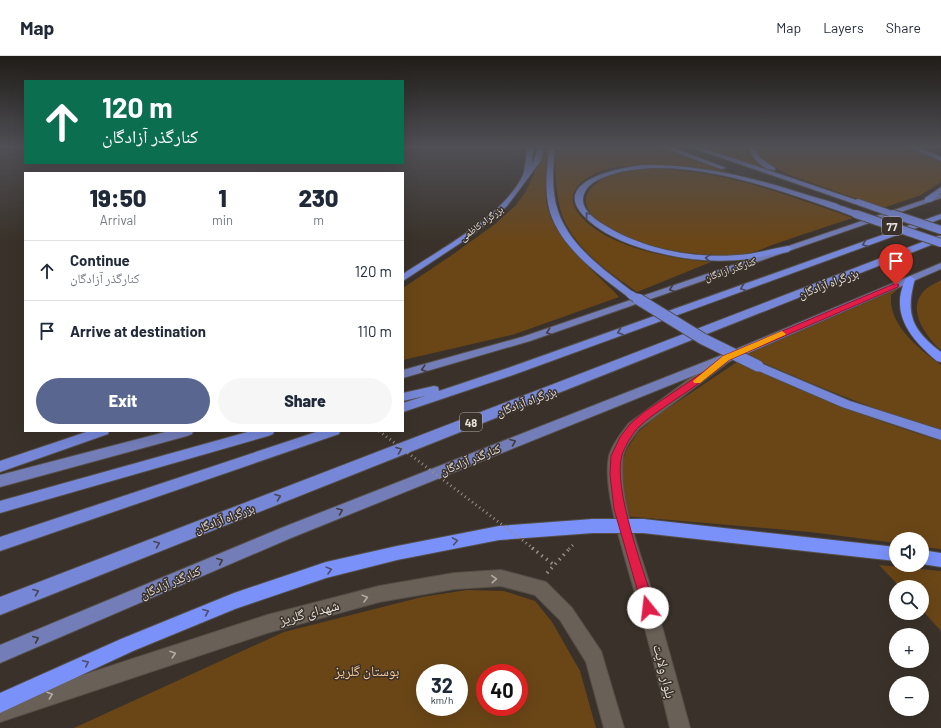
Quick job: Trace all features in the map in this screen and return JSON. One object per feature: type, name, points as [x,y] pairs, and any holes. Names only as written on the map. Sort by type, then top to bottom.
[{"type":"highway","name":"بزرگراه کاظمی","points":[[404,277],[492,216],[517,191],[524,178]]},
{"type":"highway","points":[[551,178],[554,210],[558,222],[586,258],[631,295],[703,339],[758,366],[846,404],[941,435]]},
{"type":"highway","points":[[597,178],[586,184],[579,199],[580,205],[586,215],[607,230],[625,239],[663,251],[706,258],[744,257],[788,248]]},
{"type":"highway","points":[[740,178],[787,190]]},
{"type":"highway","name":"77","points":[[754,178],[941,243]]},
{"type":"highway","name":"77","points":[[786,178],[941,230]]},
{"type":"highway","points":[[793,178],[806,185]]},
{"type":"highway","points":[[928,200],[941,188]]},
{"type":"highway","name":"بزرگراه آزادگان","points":[[404,408],[509,372],[941,216]]},
{"type":"highway","name":"بزرگراه آزادگان","points":[[0,606],[941,238]]},
{"type":"highway","points":[[910,279],[904,303],[906,316],[922,341],[941,358]]},
{"type":"highway","points":[[404,397],[509,372]]},
{"type":"highway","points":[[0,467],[100,432]]},
{"type":"highway","points":[[0,507],[264,432]]},
{"type":"highway","points":[[0,544],[331,432]]},
{"type":"highway","points":[[0,703],[127,645],[234,601],[326,570],[404,551],[499,533],[593,526],[643,526],[889,553]]},
{"type":"highway","points":[[929,558],[941,560]]},
{"type":"main road","name":"کنارگذر آزادگان","points":[[404,374],[526,339],[941,196]]},
{"type":"main road","name":"کنارگذر آزادگان","points":[[0,654],[286,533],[726,358],[941,266]]},
{"type":"main road","points":[[0,481],[183,432]]},
{"type":"street","name":"بلوار ولایت","points":[[680,728],[657,639],[620,509],[615,475],[616,456],[624,439],[634,426],[726,358]]},
{"type":"street","name":"شهدای گلریز","points":[[0,712],[267,624],[379,594],[454,581],[501,578],[540,588],[566,614],[594,658],[614,728]]},
{"type":"path","points":[[380,432],[554,565]]},
{"type":"green space","points":[[532,178],[546,178],[546,197],[549,211],[563,239],[585,264],[619,297],[515,334],[404,360],[404,287],[495,224],[516,205],[526,191]]},
{"type":"green space","points":[[556,178],[588,178],[584,181],[573,195],[573,203],[579,214],[590,225],[605,235],[640,249],[677,258],[711,262],[637,292],[616,277],[586,251],[578,242],[564,220],[557,194]]},
{"type":"green space","points":[[603,178],[728,178],[752,184],[853,218],[743,255],[728,256],[690,253],[664,249],[626,237],[601,223],[590,212],[586,200],[590,189]]},
{"type":"green space","points":[[799,178],[941,178],[941,182],[921,195],[883,208]]},
{"type":"green space","points":[[941,280],[941,350],[929,338],[924,330],[917,313],[917,305],[919,297],[925,290]]},
{"type":"green space","points":[[899,288],[891,295],[891,306],[894,316],[915,344],[941,365],[941,430],[866,405],[745,355]]},
{"type":"green space","points":[[737,362],[838,405],[941,441],[941,549],[929,548],[929,532],[889,532],[889,542],[810,532],[624,516],[622,463],[627,449],[638,432],[661,413]]},
{"type":"green space","points":[[879,565],[889,566],[889,572],[929,572],[929,570],[941,571],[941,631],[929,618],[929,580],[893,580]]},
{"type":"green space","name":"بوستان گلریز","points":[[467,590],[504,591],[535,601],[552,622],[580,671],[596,728],[74,728],[284,632],[422,597]]},
{"type":"slow traffic","points":[[697,381],[726,358],[782,334]]},
{"type":"route","points":[[648,608],[620,509],[615,475],[616,456],[624,439],[634,426],[647,415],[705,375],[726,358],[896,285]]}]
